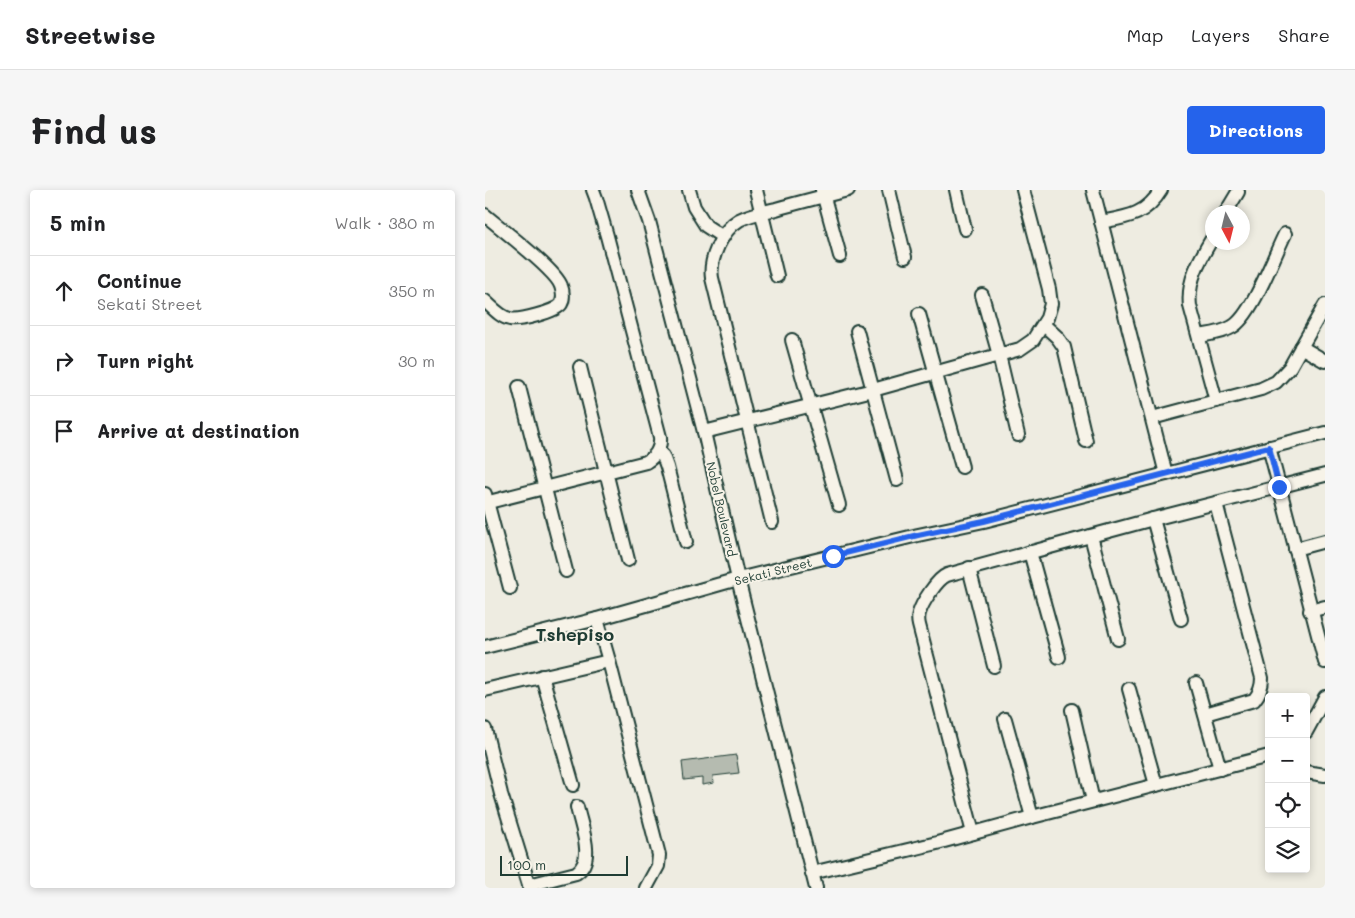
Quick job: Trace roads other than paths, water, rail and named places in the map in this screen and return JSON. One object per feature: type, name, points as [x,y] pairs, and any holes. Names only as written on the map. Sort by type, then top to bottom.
[{"type":"street","points":[[510,588],[486,500],[646,462],[658,451],[660,436],[593,190]]},
{"type":"street","name":"Nobel Boulevard","points":[[638,190],[649,221],[704,432],[738,579],[816,888]]},
{"type":"street","points":[[689,190],[694,207],[706,226],[723,237]]},
{"type":"street","points":[[756,190],[760,213],[777,276]]},
{"type":"street","points":[[772,522],[711,272],[713,259],[723,237],[731,226],[738,221],[823,193],[848,190]]},
{"type":"street","points":[[889,190],[905,256]]},
{"type":"street","points":[[956,190],[965,230]]},
{"type":"street","points":[[704,432],[873,390],[1027,346],[1044,325],[1050,310],[1051,296],[1023,190]]},
{"type":"street","points":[[1093,190],[1166,474]]},
{"type":"street","points":[[1101,222],[1141,212],[1151,204],[1161,190]]},
{"type":"street","points":[[1230,205],[1238,192]]},
{"type":"street","points":[[823,193],[839,256]]},
{"type":"street","points":[[485,215],[552,272],[561,286],[563,298],[562,303],[557,308],[514,320],[503,316],[485,301]]},
{"type":"street","points":[[1199,336],[1225,331],[1242,319],[1253,301],[1285,234]]},
{"type":"street","points":[[1206,250],[1198,263],[1190,285],[1189,295],[1216,400]]},
{"type":"street","points":[[982,295],[999,355],[1018,435]]},
{"type":"street","points":[[1152,418],[1261,389],[1276,382],[1290,367],[1325,305]]},
{"type":"street","points":[[919,314],[961,467]]},
{"type":"street","points":[[1044,325],[1065,347],[1086,442]]},
{"type":"street","points":[[857,331],[897,480]]},
{"type":"street","points":[[792,340],[839,505]]},
{"type":"street","points":[[1301,347],[1325,361]]},
{"type":"street","points":[[581,367],[627,560]]},
{"type":"street","points":[[519,387],[566,571]]},
{"type":"street","name":"Sekati Street","points":[[485,647],[597,619],[738,579],[918,535],[984,521],[1325,433]]},
{"type":"street","points":[[1269,447],[1310,611],[1325,662]]},
{"type":"street","points":[[658,451],[663,456],[667,467],[686,542]]},
{"type":"street","points":[[973,833],[918,620],[922,608],[940,578],[947,574],[1153,519],[1325,476]]},
{"type":"street","points":[[1205,714],[1254,700],[1261,691],[1262,685],[1262,678],[1216,504]]},
{"type":"street","points":[[1153,519],[1181,619]]},
{"type":"street","points":[[1091,536],[1118,639]]},
{"type":"street","points":[[1295,549],[1325,541]]},
{"type":"street","points":[[1030,552],[1059,657]]},
{"type":"street","points":[[969,568],[994,666]]},
{"type":"street","points":[[1310,611],[1325,607]]},
{"type":"street","points":[[597,619],[659,855],[658,866],[646,888]]},
{"type":"street","points":[[485,690],[609,661]]},
{"type":"street","points":[[542,676],[573,785]]},
{"type":"street","points":[[1196,683],[1220,768]]},
{"type":"street","points":[[1129,689],[1155,785]]},
{"type":"street","points":[[1310,725],[1325,697]]},
{"type":"street","points":[[1072,710],[1093,801]]},
{"type":"street","points":[[1005,719],[1032,817]]},
{"type":"street","points":[[485,729],[499,785],[529,887],[576,873],[585,864],[585,844],[577,807]]},
{"type":"street","points":[[812,873],[1220,768],[1265,758]]},
{"type":"street","points":[[1310,773],[1325,775]]},
{"type":"district","name":"Tshepiso","points":[[575,634]]}]
